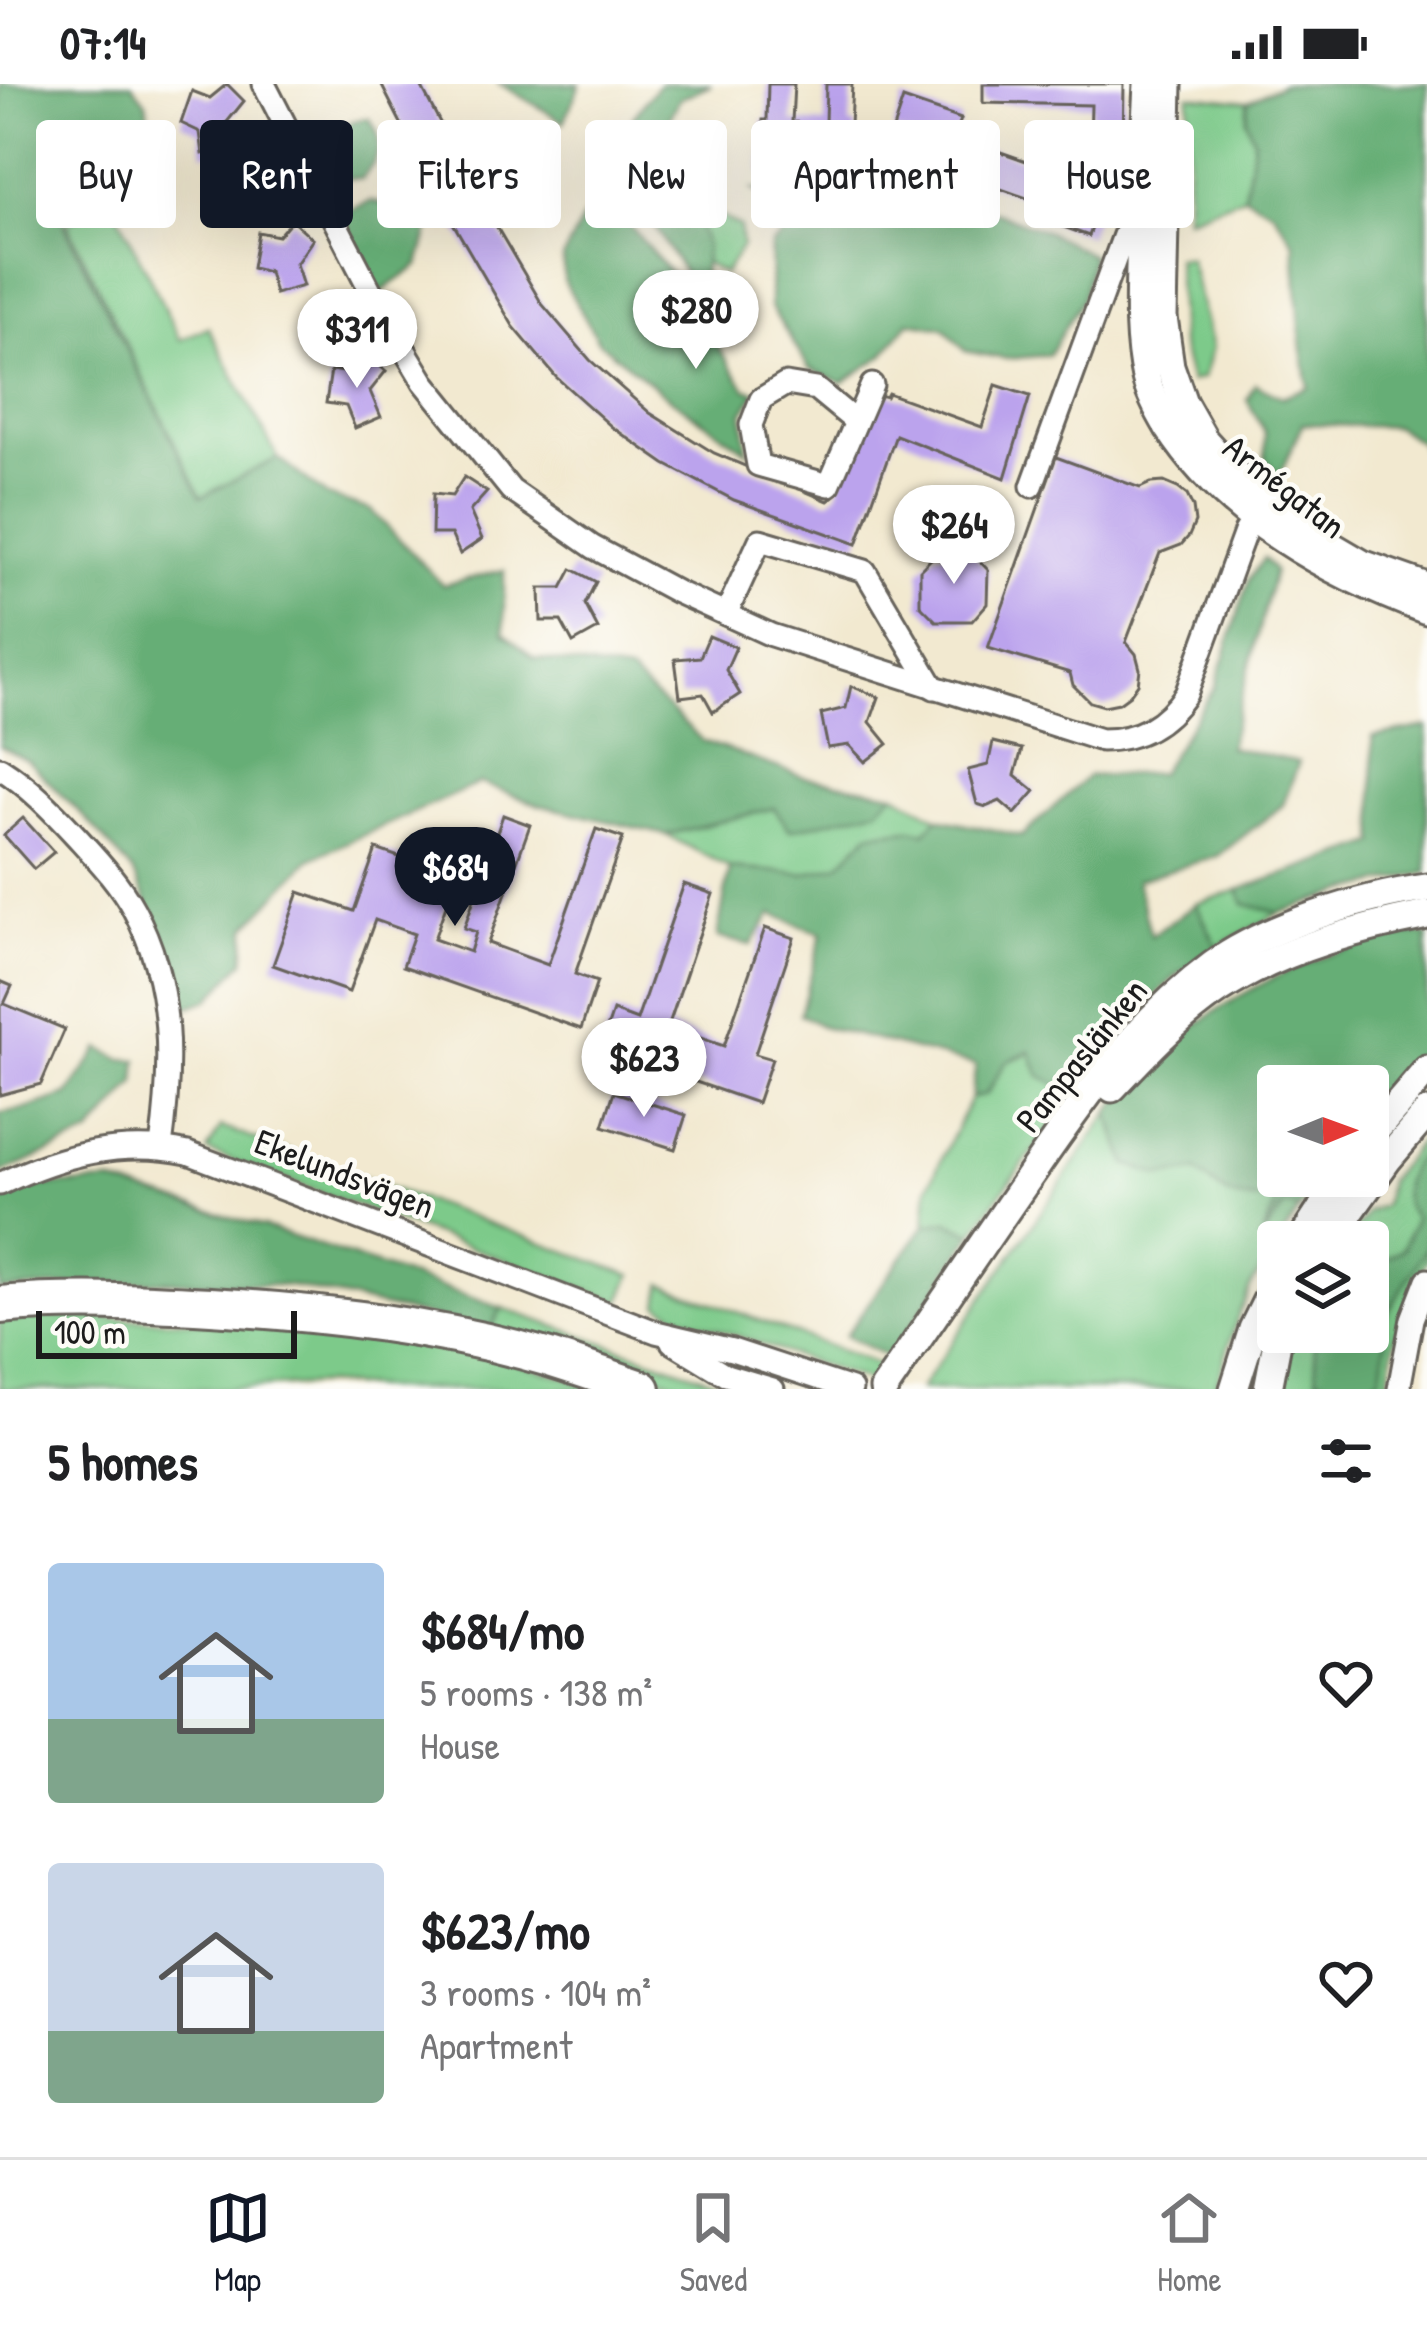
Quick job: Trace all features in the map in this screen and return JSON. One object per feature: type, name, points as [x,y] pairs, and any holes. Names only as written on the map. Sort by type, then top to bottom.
[{"type":"highway","points":[[0,1305],[127,1301],[344,1316],[544,1356],[642,1389]]},
{"type":"street","points":[[264,84],[380,309],[424,382],[511,490],[593,547],[771,635],[1101,740],[1136,737],[1168,717],[1186,694],[1260,508]]},
{"type":"street","name":"Armégatan","points":[[1148,84],[1139,302],[1147,383],[1184,451],[1214,486],[1260,508]]},
{"type":"street","name":"Armégatan","points":[[1168,84],[1163,316],[1170,366],[1183,403],[1204,440],[1260,508],[1360,584],[1427,610]]},
{"type":"street","points":[[1032,486],[1124,235]]},
{"type":"street","points":[[856,422],[816,389],[786,384],[761,399],[751,425],[758,465],[830,485],[872,385]]},
{"type":"street","name":"Armégatan","points":[[1285,529],[1427,587]]},
{"type":"street","points":[[726,614],[760,540],[870,567],[934,688]]},
{"type":"street","points":[[0,768],[44,801],[104,867],[133,908],[148,943],[167,1018],[168,1088],[161,1147]]},
{"type":"street","name":"Pampaslänken","points":[[902,1389],[1125,1046],[1164,1004],[1217,962],[1270,935],[1385,895],[1427,888]]},
{"type":"street","name":"Pampaslänken","points":[[884,1389],[1105,1095],[1188,1014],[1227,984],[1285,956],[1427,915]]},
{"type":"street","points":[[1389,1114],[1427,1070]]},
{"type":"street","points":[[1343,1221],[1427,1113]]},
{"type":"street","name":"Ekelundsvägen","points":[[0,1184],[73,1155],[117,1147],[161,1147],[200,1156],[656,1332],[731,1350],[851,1389]]},
{"type":"street","points":[[1399,1389],[1412,1319],[1427,1280]]},
{"type":"street","points":[[1234,1389],[1257,1321]]},
{"type":"street","name":"Ekelundsvägen","points":[[656,1332],[725,1375],[773,1389]]},
{"type":"street","points":[[1268,1389],[1275,1353]]},
{"type":"green space","points":[[0,84],[132,84],[146,102],[149,120],[36,120],[36,228],[66,228],[201,497],[278,458],[327,496],[371,510],[443,585],[504,570],[504,633],[534,658],[629,673],[703,741],[804,777],[894,793],[878,809],[790,830],[774,808],[666,835],[539,805],[480,783],[310,859],[247,927],[244,961],[209,1000],[185,1008],[164,937],[133,872],[28,761],[0,746]]},
{"type":"green space","points":[[500,84],[580,84],[564,122]]},
{"type":"green space","points":[[659,84],[712,84],[680,99],[669,120],[631,120]]},
{"type":"green space","points":[[1283,84],[1427,84],[1427,465],[1421,443],[1396,427],[1303,424],[1279,476],[1265,458],[1265,433],[1247,400],[1255,384],[1282,397],[1308,387],[1294,243],[1273,211],[1244,196],[1254,140],[1246,120],[1248,101]]},
{"type":"green space","points":[[1189,95],[1248,101],[1246,120],[1254,140],[1244,196],[1194,215],[1194,120],[1188,120]]},
{"type":"green space","points":[[369,118],[377,132],[376,157],[361,179],[353,178],[354,121]]},
{"type":"green space","points":[[377,203],[377,228],[429,230],[419,265],[377,295],[346,228],[353,228],[353,209]]},
{"type":"green space","points":[[585,214],[585,228],[631,228],[671,274],[746,389],[757,392],[743,413],[747,451],[598,341],[564,281],[563,257]]},
{"type":"green space","points":[[1000,214],[1092,255],[1083,297],[1049,355],[1007,359],[965,351],[944,328],[909,322],[883,356],[842,383],[809,368],[770,306],[771,245],[792,228],[1000,228]]},
{"type":"green space","points":[[727,220],[740,227],[742,246],[724,274],[697,253],[693,228],[727,228]]},
{"type":"green space","points":[[69,228],[125,228],[180,340],[208,327],[278,458],[201,497]]},
{"type":"green space","points":[[655,228],[700,228],[706,247],[700,298]]},
{"type":"green space","points":[[1176,258],[1189,258],[1212,348],[1203,378],[1190,382],[1180,344]]},
{"type":"green space","points":[[1264,558],[1274,571],[1229,747],[1299,762],[1283,805],[1218,856],[1136,880],[1151,936],[1196,904],[1217,947],[1176,976],[1065,1088],[1040,1076],[1030,1051],[1006,1062],[986,1094],[971,1098],[976,1065],[821,1026],[800,1014],[822,934],[772,914],[751,945],[717,937],[730,868],[804,874],[839,865],[870,833],[925,832],[938,818],[1022,836],[1088,776],[1159,773],[1215,687],[1249,579]]},
{"type":"green space","points":[[1427,727],[1427,873],[1279,913],[1244,904],[1238,890],[1376,843],[1372,737]]},
{"type":"green space","points":[[894,793],[938,818],[925,832],[870,833],[839,865],[804,874],[730,868],[666,835],[774,808],[877,809]]},
{"type":"green space","points":[[1238,890],[1245,904],[1279,913],[1217,947],[1196,904]]},
{"type":"green space","points":[[1427,934],[1427,1053],[1389,1093],[1389,1065],[1257,1065],[1257,1197],[1309,1197],[1299,1210],[1285,1205],[1274,1221],[1269,1221],[1278,1199],[1234,1197],[1196,1171],[1160,1176],[1127,1164],[1109,1113],[1170,1047],[1242,995],[1282,974],[1367,943]]},
{"type":"green space","points":[[1141,1011],[973,1234],[948,1221],[925,1225],[928,1187],[971,1098],[987,1094],[1006,1062]]},
{"type":"green space","points":[[100,1048],[121,1059],[138,1060],[136,1083],[90,1135],[0,1174],[0,1113],[68,1095]]},
{"type":"green space","points":[[1109,1113],[1116,1135],[1160,1176],[1196,1171],[1217,1187],[1279,1199],[1269,1221],[1257,1221],[1257,1277],[1239,1313],[1215,1389],[920,1389]]},
{"type":"green space","points":[[221,1127],[632,1275],[620,1302],[207,1151]]},
{"type":"green space","points":[[1427,1133],[1427,1260],[1411,1289],[1395,1339],[1387,1389],[1276,1389],[1284,1353],[1389,1353],[1389,1221],[1362,1221],[1369,1211],[1384,1205],[1389,1180]]},
{"type":"green space","points":[[1427,1148],[1427,1247],[1389,1311],[1389,1258],[1403,1249],[1415,1219],[1403,1191],[1413,1164]]},
{"type":"green space","points":[[110,1182],[261,1226],[502,1308],[490,1330],[291,1286],[163,1281],[0,1290],[0,1199],[21,1187]]},
{"type":"green space","points":[[1286,1204],[1299,1210],[1292,1221],[1273,1221]]},
{"type":"green space","points":[[948,1221],[973,1234],[890,1358],[845,1336],[925,1225]]},
{"type":"green space","points":[[662,1284],[882,1366],[872,1383],[680,1316],[659,1304]]},
{"type":"green space","points":[[502,1308],[739,1389],[693,1389],[581,1349],[490,1330]]},
{"type":"green space","points":[[44,1316],[310,1325],[498,1357],[604,1389],[401,1389],[324,1384],[0,1389],[0,1321]]},
{"type":"green space","points":[[1315,1353],[1384,1353],[1381,1376],[1365,1389],[1344,1389],[1317,1378]]},
{"type":"building","points":[[227,84],[244,101],[229,120],[200,120],[200,132],[181,123],[192,91],[210,98]]},
{"type":"building","points":[[381,84],[420,84],[439,120],[399,120]]},
{"type":"building","points":[[768,84],[794,84],[792,120],[767,120]]},
{"type":"building","points":[[826,84],[852,84],[850,120],[825,120]]},
{"type":"building","points":[[983,84],[1124,84],[1123,120],[1091,120],[1091,105],[983,103]]},
{"type":"building","points":[[903,99],[961,119],[961,120],[896,120]]},
{"type":"building","points":[[1000,152],[1024,160],[1024,197],[1000,189]]},
{"type":"building","points":[[285,228],[301,228],[313,239],[296,264],[303,286],[275,294],[269,272],[252,268],[258,232],[278,236]]},
{"type":"building","points":[[456,228],[497,228],[542,304],[590,360],[650,413],[714,453],[828,501],[837,494],[860,424],[876,394],[886,397],[888,393],[982,427],[996,385],[1030,396],[1005,478],[896,435],[857,544],[734,500],[665,464],[612,427],[556,377],[513,326]]},
{"type":"building","points":[[1067,228],[1092,228],[1089,236]]},
{"type":"building","points":[[365,354],[386,371],[370,391],[381,417],[355,428],[346,406],[326,403],[331,370],[350,373]]},
{"type":"building","points":[[1056,457],[1140,488],[1164,482],[1187,495],[1193,507],[1195,522],[1189,536],[1181,545],[1160,553],[1126,642],[1140,669],[1138,684],[1119,703],[1090,702],[1073,685],[1070,673],[988,648]]},
{"type":"building","points":[[464,477],[487,492],[470,511],[482,539],[460,554],[451,534],[432,534],[433,494],[452,496]]},
{"type":"building","points":[[937,553],[972,553],[988,570],[987,604],[972,621],[936,621],[920,605],[920,570]]},
{"type":"building","points":[[572,569],[596,582],[585,604],[598,629],[573,643],[561,621],[541,621],[540,588],[562,588]]},
{"type":"building","points":[[709,636],[736,647],[726,670],[740,694],[713,712],[703,694],[680,697],[675,659],[700,657]]},
{"type":"building","points":[[851,686],[879,697],[870,722],[888,744],[865,762],[849,745],[828,748],[821,714],[846,708]]},
{"type":"building","points":[[993,742],[1022,749],[1015,775],[1035,791],[1015,814],[1000,801],[986,807],[977,804],[968,770],[988,765]]},
{"type":"building","points":[[503,815],[530,825],[488,943],[548,965],[596,829],[623,838],[575,974],[597,982],[581,1029],[403,966],[414,934],[375,920],[349,992],[273,965],[299,892],[354,911],[376,849],[456,877],[434,939],[470,952],[476,932],[464,928]]},
{"type":"building","points":[[23,818],[54,852],[34,869],[4,835]]},
{"type":"building","points":[[684,884],[713,894],[668,1027],[724,1046],[765,928],[794,938],[755,1054],[772,1059],[757,1103],[600,1049],[613,1011],[637,1020]]},
{"type":"building","points":[[0,981],[12,986],[4,1004],[65,1029],[41,1084],[0,1095]]},
{"type":"building","points":[[614,1092],[686,1115],[675,1149],[603,1126]]}]
